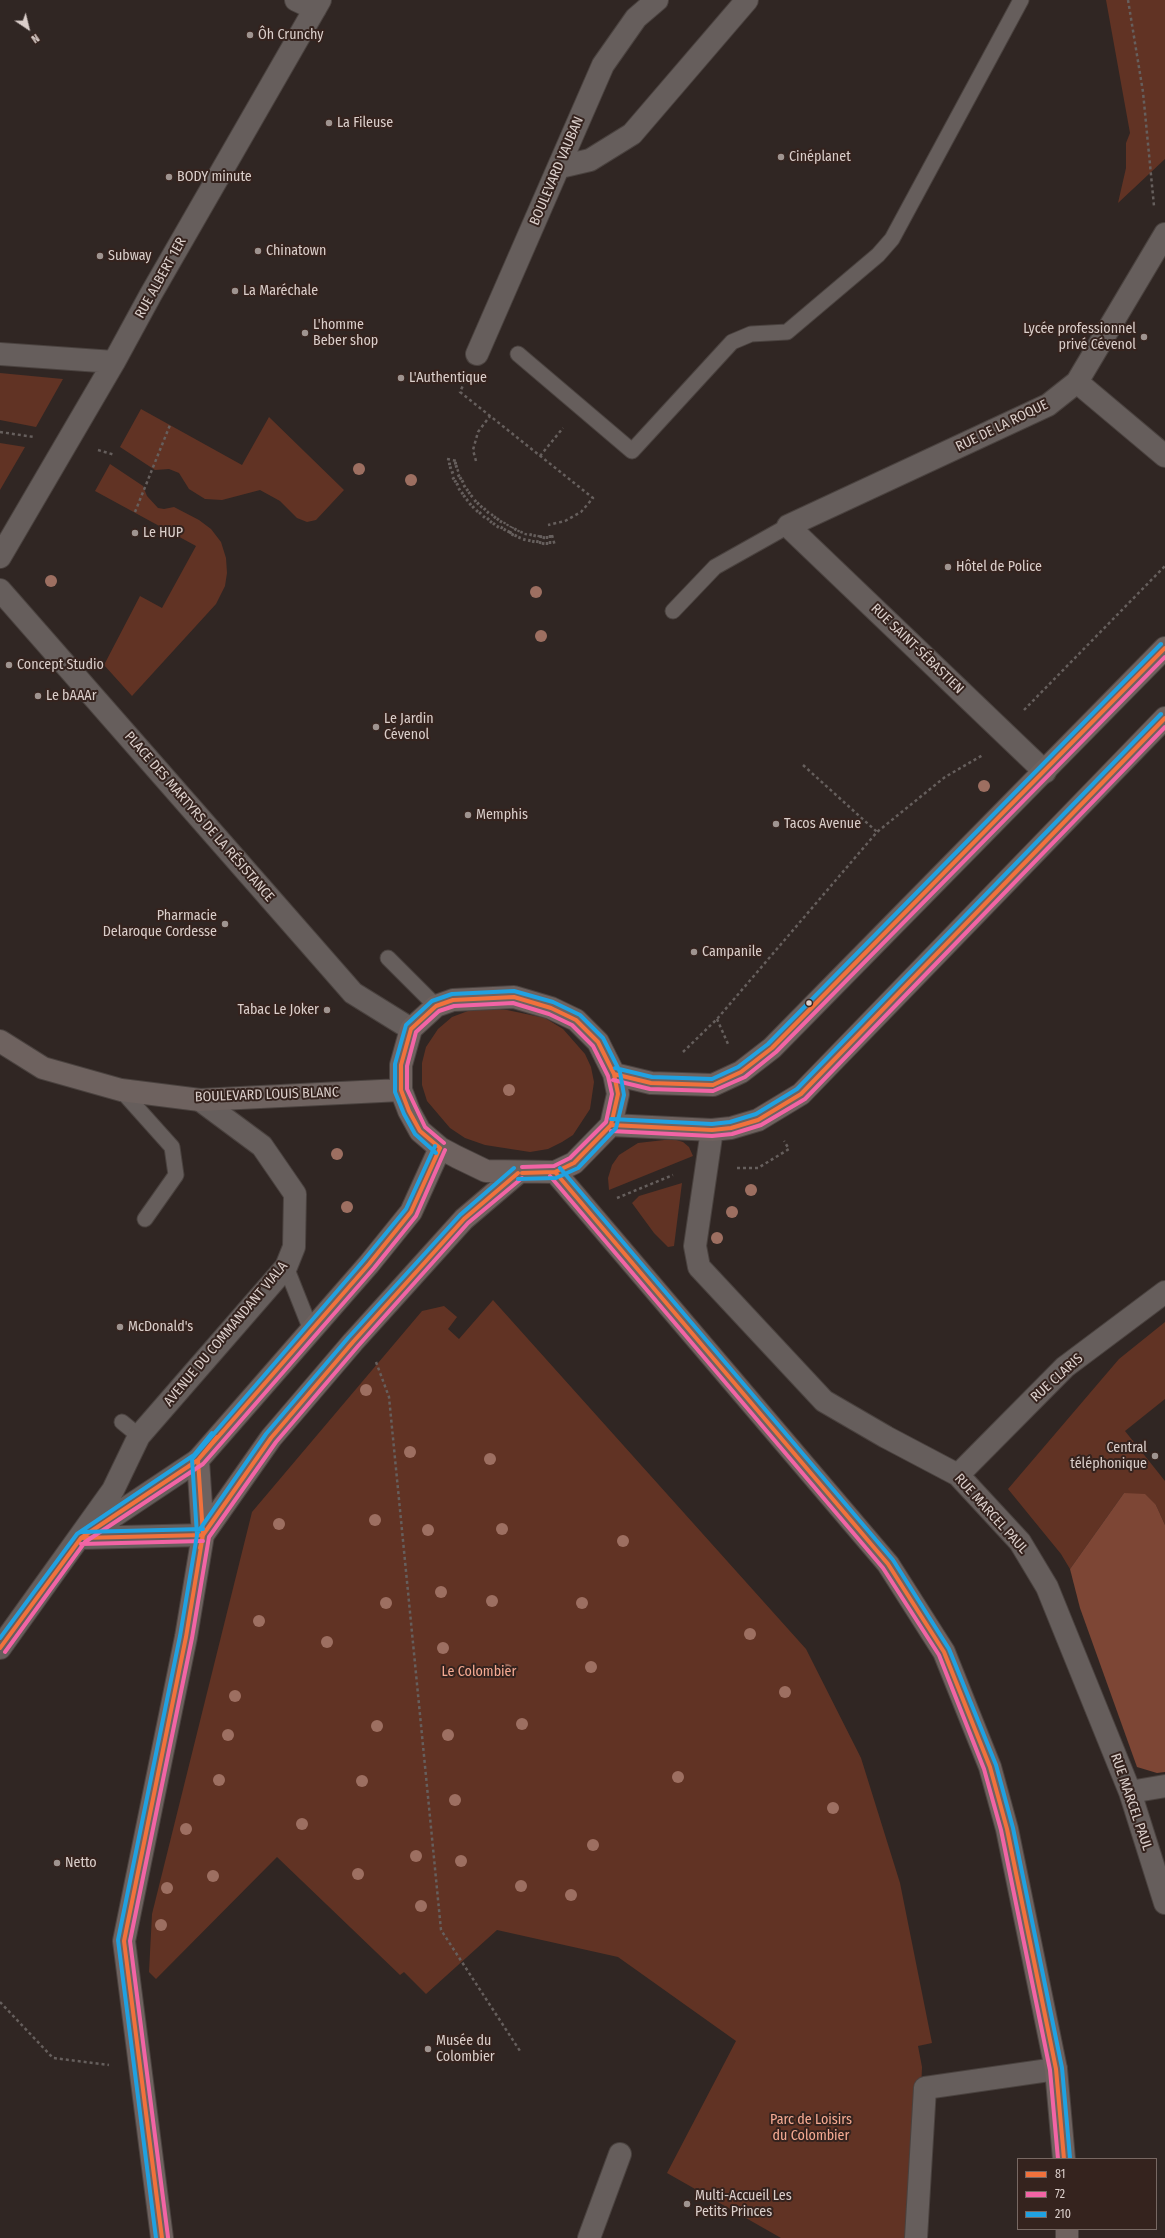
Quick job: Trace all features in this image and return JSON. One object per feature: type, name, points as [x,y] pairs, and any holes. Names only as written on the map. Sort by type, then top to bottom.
[{"type":"main road","points":[[614,1074],[651,1083],[713,1085],[741,1072],[772,1048],[1045,772],[1165,648]]},
{"type":"main road","points":[[611,1124],[712,1130],[731,1128],[758,1120],[801,1094],[1165,718]]},
{"type":"main road","points":[[514,997],[551,1008],[576,1020],[598,1042],[607,1057],[614,1074],[618,1094],[611,1124],[574,1163],[555,1172],[518,1173],[486,1171],[440,1148],[420,1131],[409,1111],[402,1090],[402,1065],[411,1029],[436,1006],[454,1000],[514,997]]},
{"type":"main road","name":"BOULEVARD LOUIS BLANC","points":[[0,1042],[44,1068],[121,1090],[200,1100],[402,1090]]},
{"type":"main road","points":[[162,2238],[124,1941],[186,1637],[203,1535],[198,1460],[369,1264],[412,1212],[440,1148]]},
{"type":"main road","points":[[555,1172],[888,1564],[944,1652],[990,1767],[1007,1829],[1056,2070],[1064,2158]]},
{"type":"main road","points":[[203,1535],[271,1438],[353,1342],[464,1219],[518,1173]]},
{"type":"street","name":"BOULEVARD VAUBAN","points":[[477,354],[560,167],[603,65],[636,18],[657,0]]},
{"type":"street","points":[[560,167],[590,160],[632,134],[747,0]]},
{"type":"street","name":"RUE ALBERT 1ER","points":[[0,557],[114,362],[311,3]]},
{"type":"street","name":"RUE DE LA ROQUE","points":[[788,526],[1048,405],[1077,382],[1161,240]]},
{"type":"street","points":[[0,354],[114,362]]},
{"type":"street","points":[[1077,382],[1165,456]]},
{"type":"street","name":"RUE SAINT-SÉBASTIEN","points":[[788,526],[1045,772]]},
{"type":"street","name":"PLACE DES MARTYRS DE LA RÉSISTANCE","points":[[0,590],[353,993],[411,1029]]},
{"type":"street","name":"AVENUE DU COMMANDANT VIALA","points":[[0,1648],[81,1538],[113,1490],[139,1436],[286,1267],[294,1247],[295,1194],[262,1146],[200,1100]]},
{"type":"street","name":"RUE MARCEL PAUL","points":[[712,1130],[695,1246],[699,1267],[824,1401],[886,1437],[958,1475],[1020,1542],[1047,1587],[1130,1792],[1165,1903]]},
{"type":"street","name":"RUE CLARIS","points":[[958,1475],[1065,1367],[1165,1292]]},
{"type":"street","name":"AVENUE DU COMMANDANT VIALA","points":[[81,1538],[198,1460]]},
{"type":"street","points":[[81,1538],[203,1535]]},
{"type":"street","points":[[1130,1792],[1165,1786]]},
{"type":"street","points":[[916,2238],[925,2088],[1056,2070]]},
{"type":"street","points":[[588,2238],[620,2154]]},
{"type":"lane","points":[[518,354],[632,451],[732,342],[751,334],[787,332],[878,256],[892,239],[1021,0]]},
{"type":"lane","points":[[673,611],[714,567],[788,526]]},
{"type":"lane","points":[[388,958],[436,1006]]},
{"type":"lane","points":[[121,1090],[172,1147],[176,1175],[145,1219]]},
{"type":"lane","points":[[286,1267],[311,1330]]},
{"type":"lane","points":[[122,1422],[139,1436]]},
{"type":"path","points":[[1128,0],[1143,92],[1161,240]]},
{"type":"path","points":[[460,392],[592,498],[582,512],[565,521],[548,525]]},
{"type":"path","points":[[540,456],[579,407]]},
{"type":"path","points":[[476,462],[474,450],[478,432],[490,416]]},
{"type":"path","points":[[135,512],[170,425]]},
{"type":"path","points":[[447,459],[458,463]]},
{"type":"path","points":[[448,464],[458,463]]},
{"type":"path","points":[[449,468],[458,463]]},
{"type":"path","points":[[451,473],[459,470]]},
{"type":"path","points":[[454,482],[463,477],[454,482]]},
{"type":"path","points":[[458,490],[468,484]]},
{"type":"path","points":[[461,494],[472,491]]},
{"type":"path","points":[[463,498],[472,491]]},
{"type":"path","points":[[466,501],[472,491]]},
{"type":"path","points":[[469,505],[478,499]]},
{"type":"path","points":[[472,508],[480,502]]},
{"type":"path","points":[[476,512],[483,505]]},
{"type":"path","points":[[479,514],[486,508]]},
{"type":"path","points":[[483,518],[489,511]]},
{"type":"path","points":[[487,520],[493,514]]},
{"type":"path","points":[[492,524],[497,517]]},
{"type":"path","points":[[501,529],[505,522],[501,529]]},
{"type":"path","points":[[516,528],[511,535],[516,528]]},
{"type":"path","points":[[516,528],[519,539]]},
{"type":"path","points":[[524,541],[526,533]]},
{"type":"path","points":[[529,542],[531,533]]},
{"type":"path","points":[[533,543],[544,535]]},
{"type":"path","points":[[544,535],[544,545],[544,535]]},
{"type":"path","points":[[544,535],[554,546]]},
{"type":"path","points":[[717,1019],[877,832],[945,777],[982,757],[1004,732],[1165,566]]},
{"type":"path","points":[[803,766],[877,832]]},
{"type":"path","points":[[378,1364],[389,1397],[441,1930],[520,2051]]},
{"type":"path","points":[[0,2002],[53,2058],[96,2064]]},
{"type":"green space","points":[[1106,0],[1165,0],[1165,159],[1118,203],[1126,168],[1126,143],[1130,133]]},
{"type":"green space","points":[[0,373],[63,379],[36,427],[0,420]]},
{"type":"green space","points":[[141,409],[242,465],[269,417],[344,490],[316,520],[307,522],[297,518],[280,501],[260,490],[222,500],[205,499],[189,489],[179,473],[169,469],[155,470],[120,447]]},
{"type":"green space","points":[[0,443],[25,447],[0,490]]},
{"type":"green space","points":[[110,464],[143,486],[147,496],[158,508],[164,509],[174,507],[199,520],[211,529],[221,542],[226,558],[227,573],[225,586],[216,604],[132,696],[104,665],[140,596],[162,608],[196,546],[95,491]]},
{"type":"green space","points":[[487,1008],[507,1010],[545,1018],[563,1029],[585,1054],[591,1067],[594,1082],[590,1109],[573,1135],[548,1149],[530,1152],[485,1145],[465,1138],[450,1128],[427,1101],[422,1085],[422,1063],[426,1047],[438,1029],[452,1017],[468,1011]]},
{"type":"green space","points":[[673,1139],[683,1142],[689,1147],[693,1156],[609,1190],[608,1178],[612,1165],[619,1155],[638,1143]]},
{"type":"green space","points":[[682,1183],[674,1246],[668,1247],[654,1233],[632,1203],[639,1196]]},
{"type":"green space","name":"Le Colombier","points":[[493,1300],[806,1649],[861,1758],[900,1883],[932,2043],[918,2046],[922,2067],[915,2238],[781,2238],[667,2173],[736,2041],[618,1957],[497,1930],[426,1994],[404,1972],[400,1975],[277,1857],[156,1979],[149,1972],[152,1914],[252,1512],[422,1311],[444,1306],[457,1317],[448,1329],[459,1339]]},
{"type":"green space","points":[[1165,1322],[1165,1399],[1125,1431],[1165,1481],[1165,1525],[1156,1505],[1124,1493],[1070,1569],[1061,1554],[1008,1489],[1119,1359]]},
{"type":"shaded area","points":[[1124,1493],[1145,1494],[1156,1505],[1165,1525],[1165,1772],[1157,1773],[1137,1767],[1080,1608],[1070,1569]]},
{"type":"transit line","name":"210","points":[[615,1068],[652,1077],[712,1079],[738,1067],[768,1044],[1161,644]]},
{"type":"transit line","name":"81","points":[[614,1074],[651,1083],[713,1085],[741,1072],[772,1048],[1165,648]]},
{"type":"transit line","name":"72","points":[[613,1080],[650,1089],[713,1091],[745,1077],[776,1052],[1165,657]]},
{"type":"transit line","name":"210","points":[[611,1119],[712,1124],[730,1122],[756,1114],[797,1089],[1161,714]]},
{"type":"transit line","name":"81","points":[[611,1125],[712,1130],[731,1128],[758,1120],[801,1094],[1165,718]]},
{"type":"transit line","name":"72","points":[[611,1131],[712,1136],[732,1134],[761,1125],[805,1099],[1165,727]]},
{"type":"transit line","name":"210","points":[[436,1153],[415,1134],[404,1114],[395,1092],[395,1064],[406,1025],[432,1001],[452,994],[514,991],[553,1002],[580,1015],[603,1038],[620,1072],[624,1095],[616,1128],[578,1168],[556,1178],[518,1179]]},
{"type":"transit line","name":"81","points":[[440,1148],[420,1131],[409,1111],[401,1090],[401,1065],[411,1029],[436,1006],[453,1000],[514,997],[551,1008],[576,1020],[598,1042],[614,1074],[618,1094],[611,1125],[574,1163],[555,1172],[522,1173]]},
{"type":"transit line","name":"72","points":[[444,1143],[425,1127],[407,1089],[407,1066],[416,1032],[439,1011],[454,1006],[513,1003],[549,1014],[572,1025],[593,1046],[608,1076],[612,1094],[606,1122],[570,1158],[554,1166],[522,1167]]},
{"type":"transit line","name":"210","points":[[156,2238],[118,1940],[180,1636],[197,1535],[192,1459],[364,1260],[406,1209],[435,1146]]},
{"type":"transit line","name":"81","points":[[200,1548],[203,1535],[198,1460],[369,1264],[411,1212],[440,1148]]},
{"type":"transit line","name":"72","points":[[5,1652],[85,1542],[203,1464],[374,1268],[416,1216],[445,1150]]},
{"type":"transit line","name":"210","points":[[198,1532],[266,1434],[348,1338],[460,1215],[514,1168]]},
{"type":"transit line","name":"210","points":[[560,1168],[893,1560],[949,1649],[996,1765],[1013,1828],[1062,2068],[1070,2158]]},
{"type":"transit line","name":"81","points":[[555,1172],[888,1564],[944,1652],[990,1767],[1007,1829],[1056,2069],[1064,2158]]},
{"type":"transit line","name":"81","points":[[162,2238],[124,1941],[186,1637],[203,1535],[271,1438],[353,1342],[464,1219],[518,1173]]},
{"type":"transit line","name":"72","points":[[550,1176],[883,1568],[939,1655],[984,1769],[1001,1830],[1050,2070],[1058,2158]]},
{"type":"transit line","name":"72","points":[[168,2237],[130,1941],[192,1638],[209,1537],[276,1442],[358,1346],[468,1223],[522,1178]]},
{"type":"transit line","name":"210","points":[[0,1638],[77,1534],[194,1455],[212,1433]]},
{"type":"transit line","name":"81","points":[[0,1648],[81,1538],[198,1460],[217,1437]]},
{"type":"transit line","name":"210","points":[[81,1532],[203,1529]]},
{"type":"transit line","name":"81","points":[[81,1538],[203,1535]]},
{"type":"transit line","name":"72","points":[[81,1544],[203,1541]]},
{"type":"place","name":"Ôh Crunchy","points":[[250,35]]},
{"type":"place","name":"La Fileuse","points":[[329,123]]},
{"type":"place","name":"Cinéplanet","points":[[781,157]]},
{"type":"place","name":"BODY minute","points":[[169,177]]},
{"type":"place","name":"Chinatown","points":[[258,251]]},
{"type":"place","name":"Subway","points":[[100,256]]},
{"type":"place","name":"La Maréchale","points":[[235,291]]},
{"type":"place","name":"L'homme Beber shop","points":[[305,333]]},
{"type":"place","name":"Lycée professionnel privé Cévenol","points":[[1144,337]]},
{"type":"place","name":"L'Authentique","points":[[401,378]]},
{"type":"place","name":"Le HUP","points":[[135,533]]},
{"type":"place","name":"Hôtel de Police","points":[[948,567]]},
{"type":"place","name":"Concept Studio","points":[[9,665]]},
{"type":"place","name":"Le bAAAr","points":[[38,696]]},
{"type":"place","name":"Le Jardin Cévenol","points":[[376,727]]},
{"type":"place","name":"Memphis","points":[[468,815]]},
{"type":"place","name":"Tacos Avenue","points":[[776,824]]},
{"type":"place","name":"Pharmacie Delaroque Cordesse","points":[[225,924]]},
{"type":"place","name":"Campanile","points":[[694,952]]},
{"type":"place","name":"Tabac Le Joker","points":[[327,1010]]},
{"type":"place","name":"McDonald's","points":[[120,1327]]},
{"type":"place","name":"Central téléphonique","points":[[1155,1456]]},
{"type":"place","name":"Netto","points":[[57,1863]]},
{"type":"place","name":"Musée du Colombier","points":[[428,2049]]},
{"type":"place","name":"Multi-Accueil Les Petits Princes","points":[[687,2204]]},
{"type":"park label","name":"Parc de Loisirs du Colombier","points":[[811,2128]]}]
